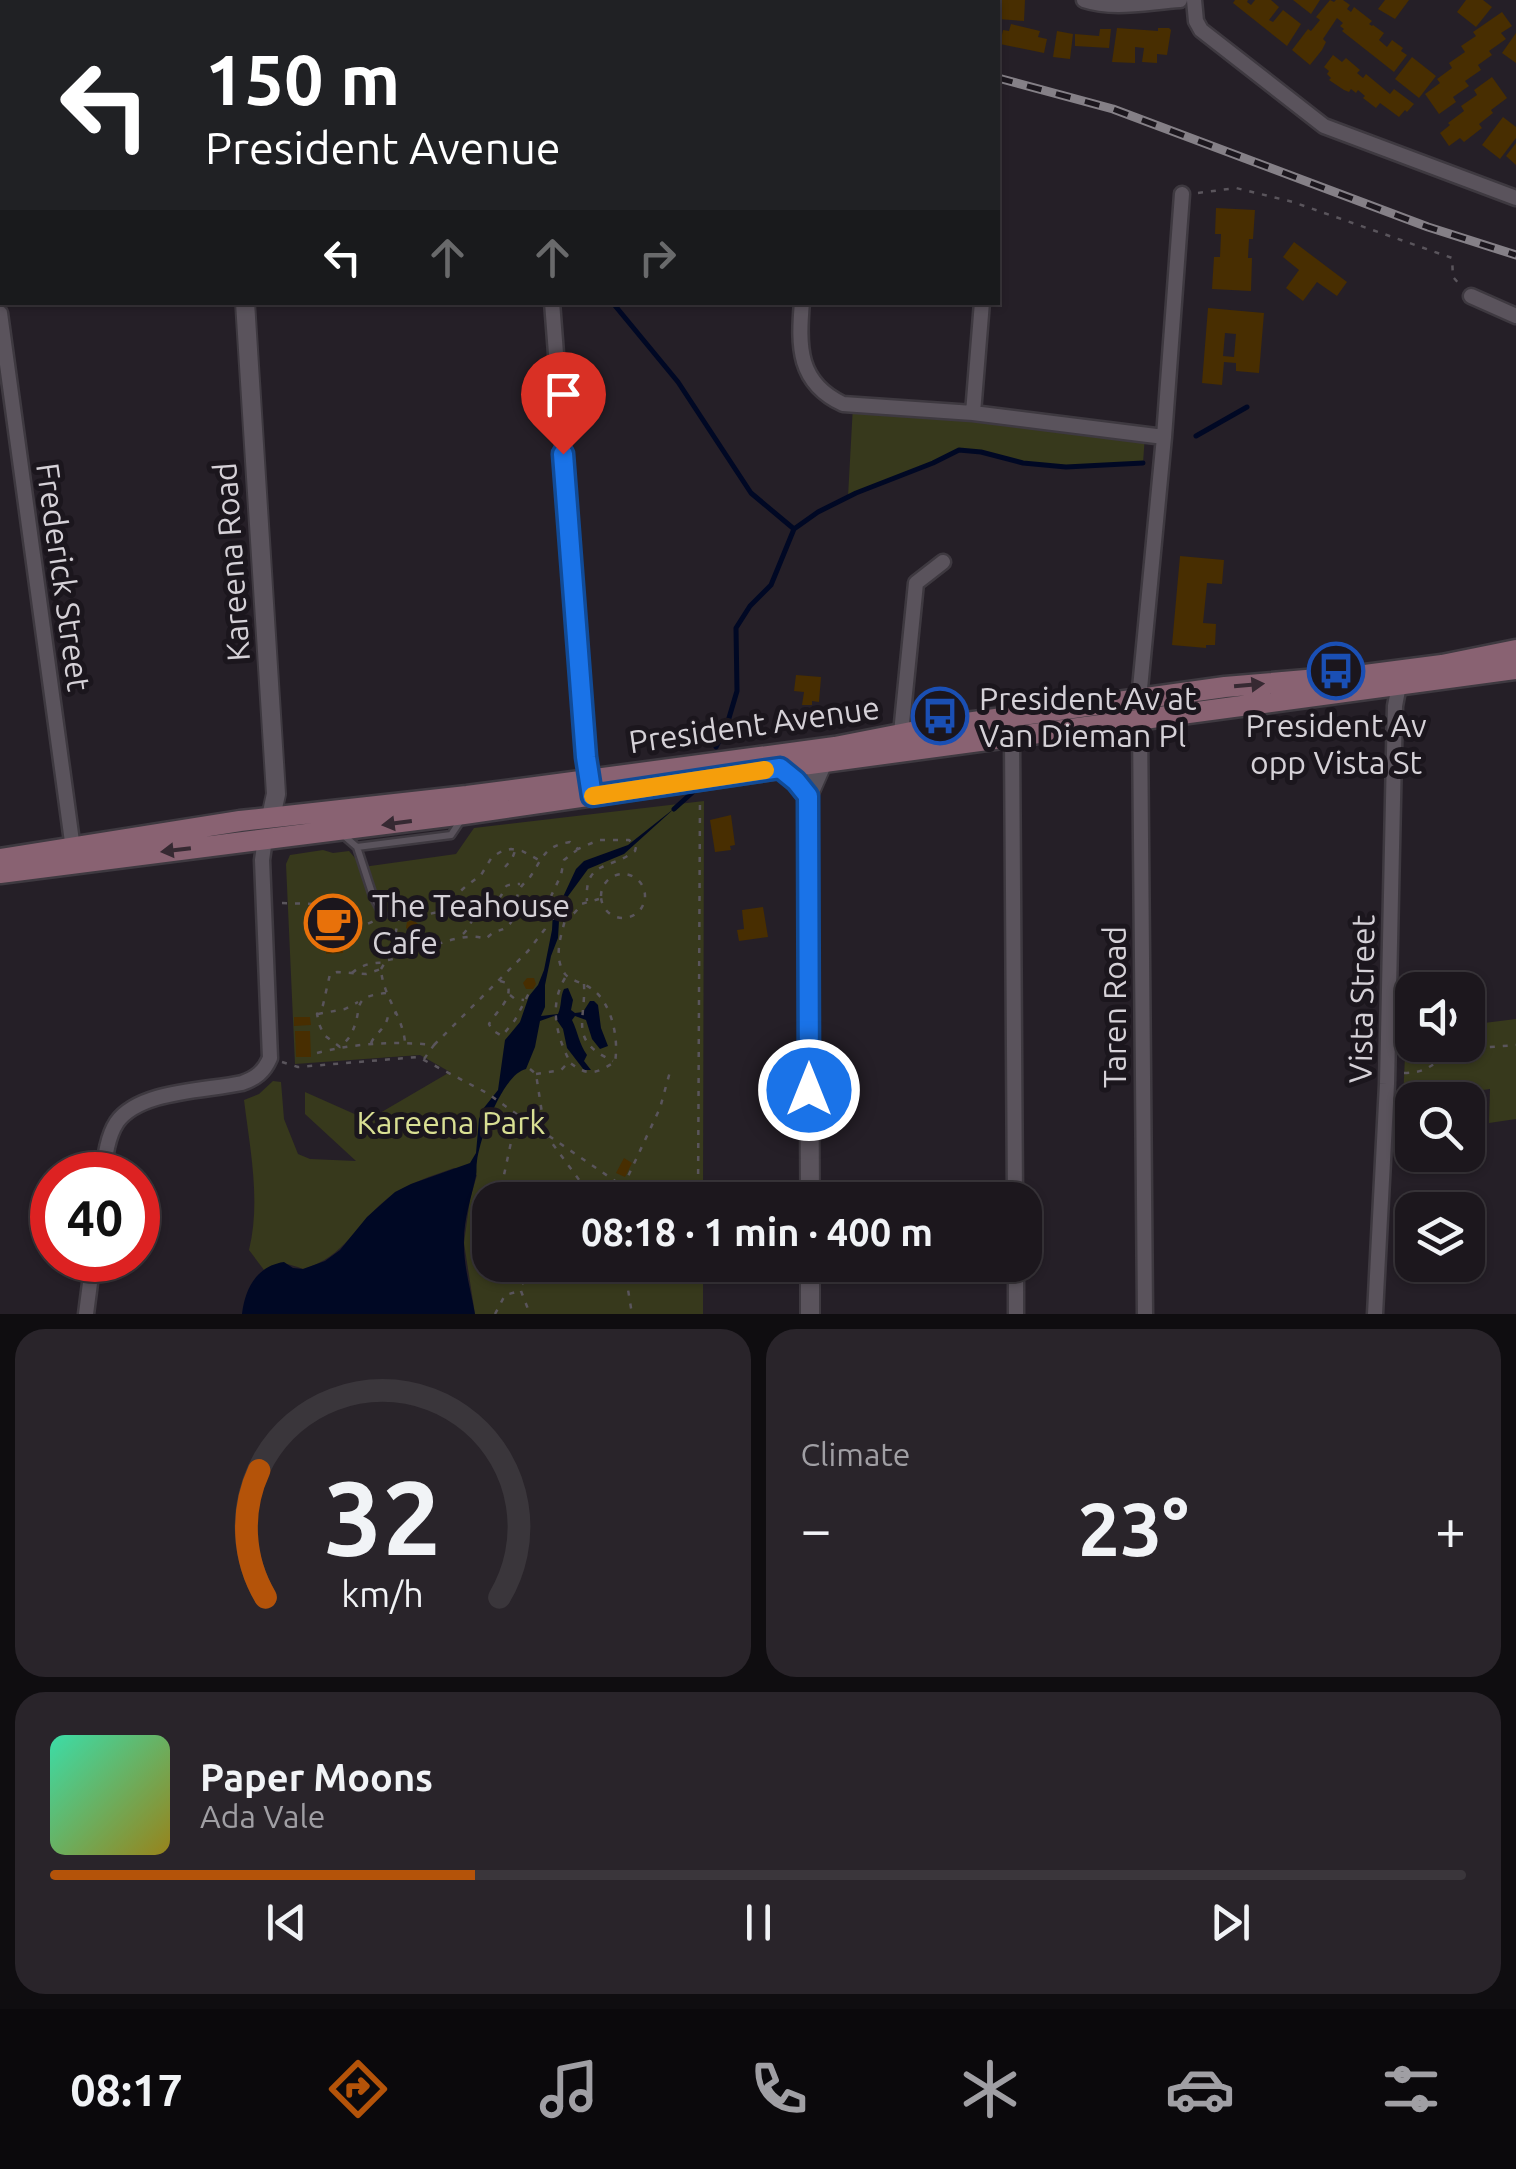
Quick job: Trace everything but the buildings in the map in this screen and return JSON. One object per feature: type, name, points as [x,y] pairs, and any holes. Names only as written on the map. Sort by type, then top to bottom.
[{"type":"main road","name":"President Avenue","points":[[0,873],[464,814],[590,788],[835,747],[1012,737],[1225,688],[1442,665],[1516,650]]},
{"type":"main road","name":"President Avenue","points":[[0,859],[272,817],[700,779],[822,762],[901,742],[1140,709],[1399,685],[1516,669]]},
{"type":"main road","points":[[265,839],[272,817]]},
{"type":"street","points":[[1084,0],[1116,5],[1180,0]]},
{"type":"street","points":[[1194,0],[1200,30],[1324,126],[1516,198]]},
{"type":"street","name":"Taren Road","points":[[1146,1314],[1140,709],[1182,194]]},
{"type":"street","points":[[1471,296],[1516,316]]},
{"type":"street","name":"Kareena Road","points":[[244,305],[276,797],[272,817]]},
{"type":"street","points":[[552,305],[590,788]]},
{"type":"street","points":[[802,305],[799,342],[814,382],[828,397],[843,404],[973,412],[1164,437]]},
{"type":"street","points":[[973,412],[982,305]]},
{"type":"street","name":"Frederick Street","points":[[0,312],[73,849]]},
{"type":"street","points":[[901,742],[916,583],[943,562]]},
{"type":"street","name":"Vista Street","points":[[1376,1314],[1387,1084],[1395,706],[1399,685]]},
{"type":"street","points":[[1012,737],[1015,1182]]},
{"type":"street","points":[[810,1182],[808,796],[822,762]]},
{"type":"street","points":[[780,768],[808,796]]},
{"type":"street","points":[[108,1152],[115,1125],[143,1102],[242,1083],[254,1078],[268,1064],[270,1022],[262,860],[265,839]]},
{"type":"street","points":[[86,1314],[90,1282]]},
{"type":"street","points":[[810,1282],[810,1314]]},
{"type":"street","points":[[1016,1282],[1016,1314]]},
{"type":"lane","points":[[357,847],[451,835],[464,814]]},
{"type":"lane","points":[[339,831],[357,847],[383,916]]},
{"type":"path","points":[[1182,194],[1236,188],[1293,202],[1428,248],[1452,258],[1453,277],[1471,296]]},
{"type":"path","points":[[698,1182],[700,779]]},
{"type":"path","points":[[424,1060],[545,929],[545,909],[562,875],[564,860],[598,840],[629,840],[635,851],[590,875],[588,901]]},
{"type":"path","points":[[460,937],[469,930],[474,916],[500,897],[504,887],[521,884],[530,877],[545,852],[570,842],[578,849]]},
{"type":"path","points":[[282,904],[346,905],[349,925],[383,916],[425,915],[438,912],[482,874],[492,857],[502,852],[516,850],[539,860]]},
{"type":"path","points":[[504,866],[516,850]]},
{"type":"path","points":[[619,874],[639,880],[646,892],[639,912],[626,918],[611,914],[602,898],[607,881],[619,874]]},
{"type":"path","points":[[351,974],[375,962],[406,957],[460,937],[480,936],[485,941],[510,925],[521,884]]},
{"type":"path","points":[[566,976],[556,1010],[558,1038],[569,1062],[583,1072],[598,1072],[614,1062],[618,1045],[604,1002],[595,990],[566,976],[558,949],[565,920],[581,904],[602,898]]},
{"type":"path","points":[[340,1047],[324,1035],[318,1024],[317,1014],[330,974],[366,974],[381,969],[387,962],[399,914]]},
{"type":"path","points":[[548,918],[565,920]]},
{"type":"path","points":[[381,969],[386,993],[404,1026],[405,1042]]},
{"type":"path","points":[[499,980],[508,983],[509,994],[488,1024],[502,1036],[530,991]]},
{"type":"path","points":[[584,984],[580,1022],[584,1036],[592,1049],[614,1062]]},
{"type":"path","points":[[317,1014],[345,1009],[364,996],[386,993]]},
{"type":"path","points":[[509,994],[524,1000]]},
{"type":"path","points":[[340,1047],[351,1034],[359,1002]]},
{"type":"path","points":[[372,1043],[388,1016],[398,1012]]},
{"type":"path","points":[[317,1053],[372,1043],[434,1045]]},
{"type":"path","points":[[1387,1084],[1397,1073],[1424,1071],[1449,1055],[1516,1045]]},
{"type":"path","points":[[280,1061],[298,1067],[418,1057],[487,1094],[616,1182]]},
{"type":"path","points":[[536,1074],[561,1070],[569,1062]]},
{"type":"path","points":[[625,1182],[660,1108],[671,1068]]},
{"type":"path","points":[[530,1069],[536,1074],[542,1112],[537,1128]]},
{"type":"path","points":[[505,1182],[516,1114]]},
{"type":"path","points":[[546,1135],[581,1182]]},
{"type":"path","points":[[627,1282],[632,1314]]},
{"type":"path","points":[[522,1284],[530,1314]]},
{"type":"path","points":[[495,1314],[505,1295],[522,1290]]},
{"type":"green space","points":[[853,405],[1145,435],[1143,463],[1066,467],[959,450],[848,497]]},
{"type":"green space","name":"Kareena Park","points":[[704,801],[703,1182],[475,1182],[477,1175],[454,1168],[395,1193],[340,1248],[318,1264],[303,1269],[278,1264],[264,1270],[249,1250],[254,1194],[244,1100],[259,1094],[273,1081],[281,1082],[284,1119],[298,1154],[310,1159],[356,1161],[305,1114],[305,1092],[368,1120],[450,1072],[420,1055],[295,1064],[286,864],[290,855],[349,851],[363,867],[456,854],[474,828]]},
{"type":"green space","points":[[1516,1019],[1516,1119],[1489,1123],[1490,1089],[1485,1090],[1485,1082],[1404,1082],[1405,1062],[1485,1062],[1485,1023]]},
{"type":"green space","points":[[472,1192],[472,1282],[703,1282],[703,1314],[475,1314],[464,1243]]},
{"type":"water","points":[[676,807],[624,854],[588,869],[566,899],[541,1016],[558,1014],[564,989],[568,988],[573,1000],[571,1010],[575,1013],[583,1012],[590,1001],[598,1005],[608,1046],[600,1049],[586,1020],[575,1016],[572,1020],[587,1055],[584,1061],[591,1070],[584,1070],[567,1048],[563,1029],[554,1016],[540,1021],[526,1069],[509,1082],[494,1108],[479,1150],[465,1227],[465,1262],[475,1314],[242,1314],[249,1287],[266,1268],[284,1262],[303,1269],[325,1261],[395,1192],[470,1163],[476,1153],[479,1119],[498,1090],[505,1040],[520,1022],[544,970],[553,911],[584,861],[628,845]]},
{"type":"waterway","points":[[614,305],[678,382],[751,493],[794,529]]},
{"type":"waterway","points":[[1196,436],[1247,407]]},
{"type":"waterway","points":[[716,747],[737,691],[736,628],[750,606],[771,585],[794,529],[818,512],[959,450],[1066,467],[1143,463]]},
{"type":"waterway","points":[[674,809],[694,791]]},
{"type":"railway","points":[[1000,79],[1113,109],[1428,227],[1516,255]]},
{"type":"slow traffic","points":[[593,796],[765,770]]},
{"type":"place","name":"President Av opp Vista St","points":[[1336,671]]},
{"type":"place","name":"President Av at Van Dieman Pl","points":[[940,716]]},
{"type":"place","name":"The Teahouse Cafe","points":[[333,923]]},
{"type":"route","points":[[563,454],[592,796],[780,768],[808,796],[809,1090]]}]
